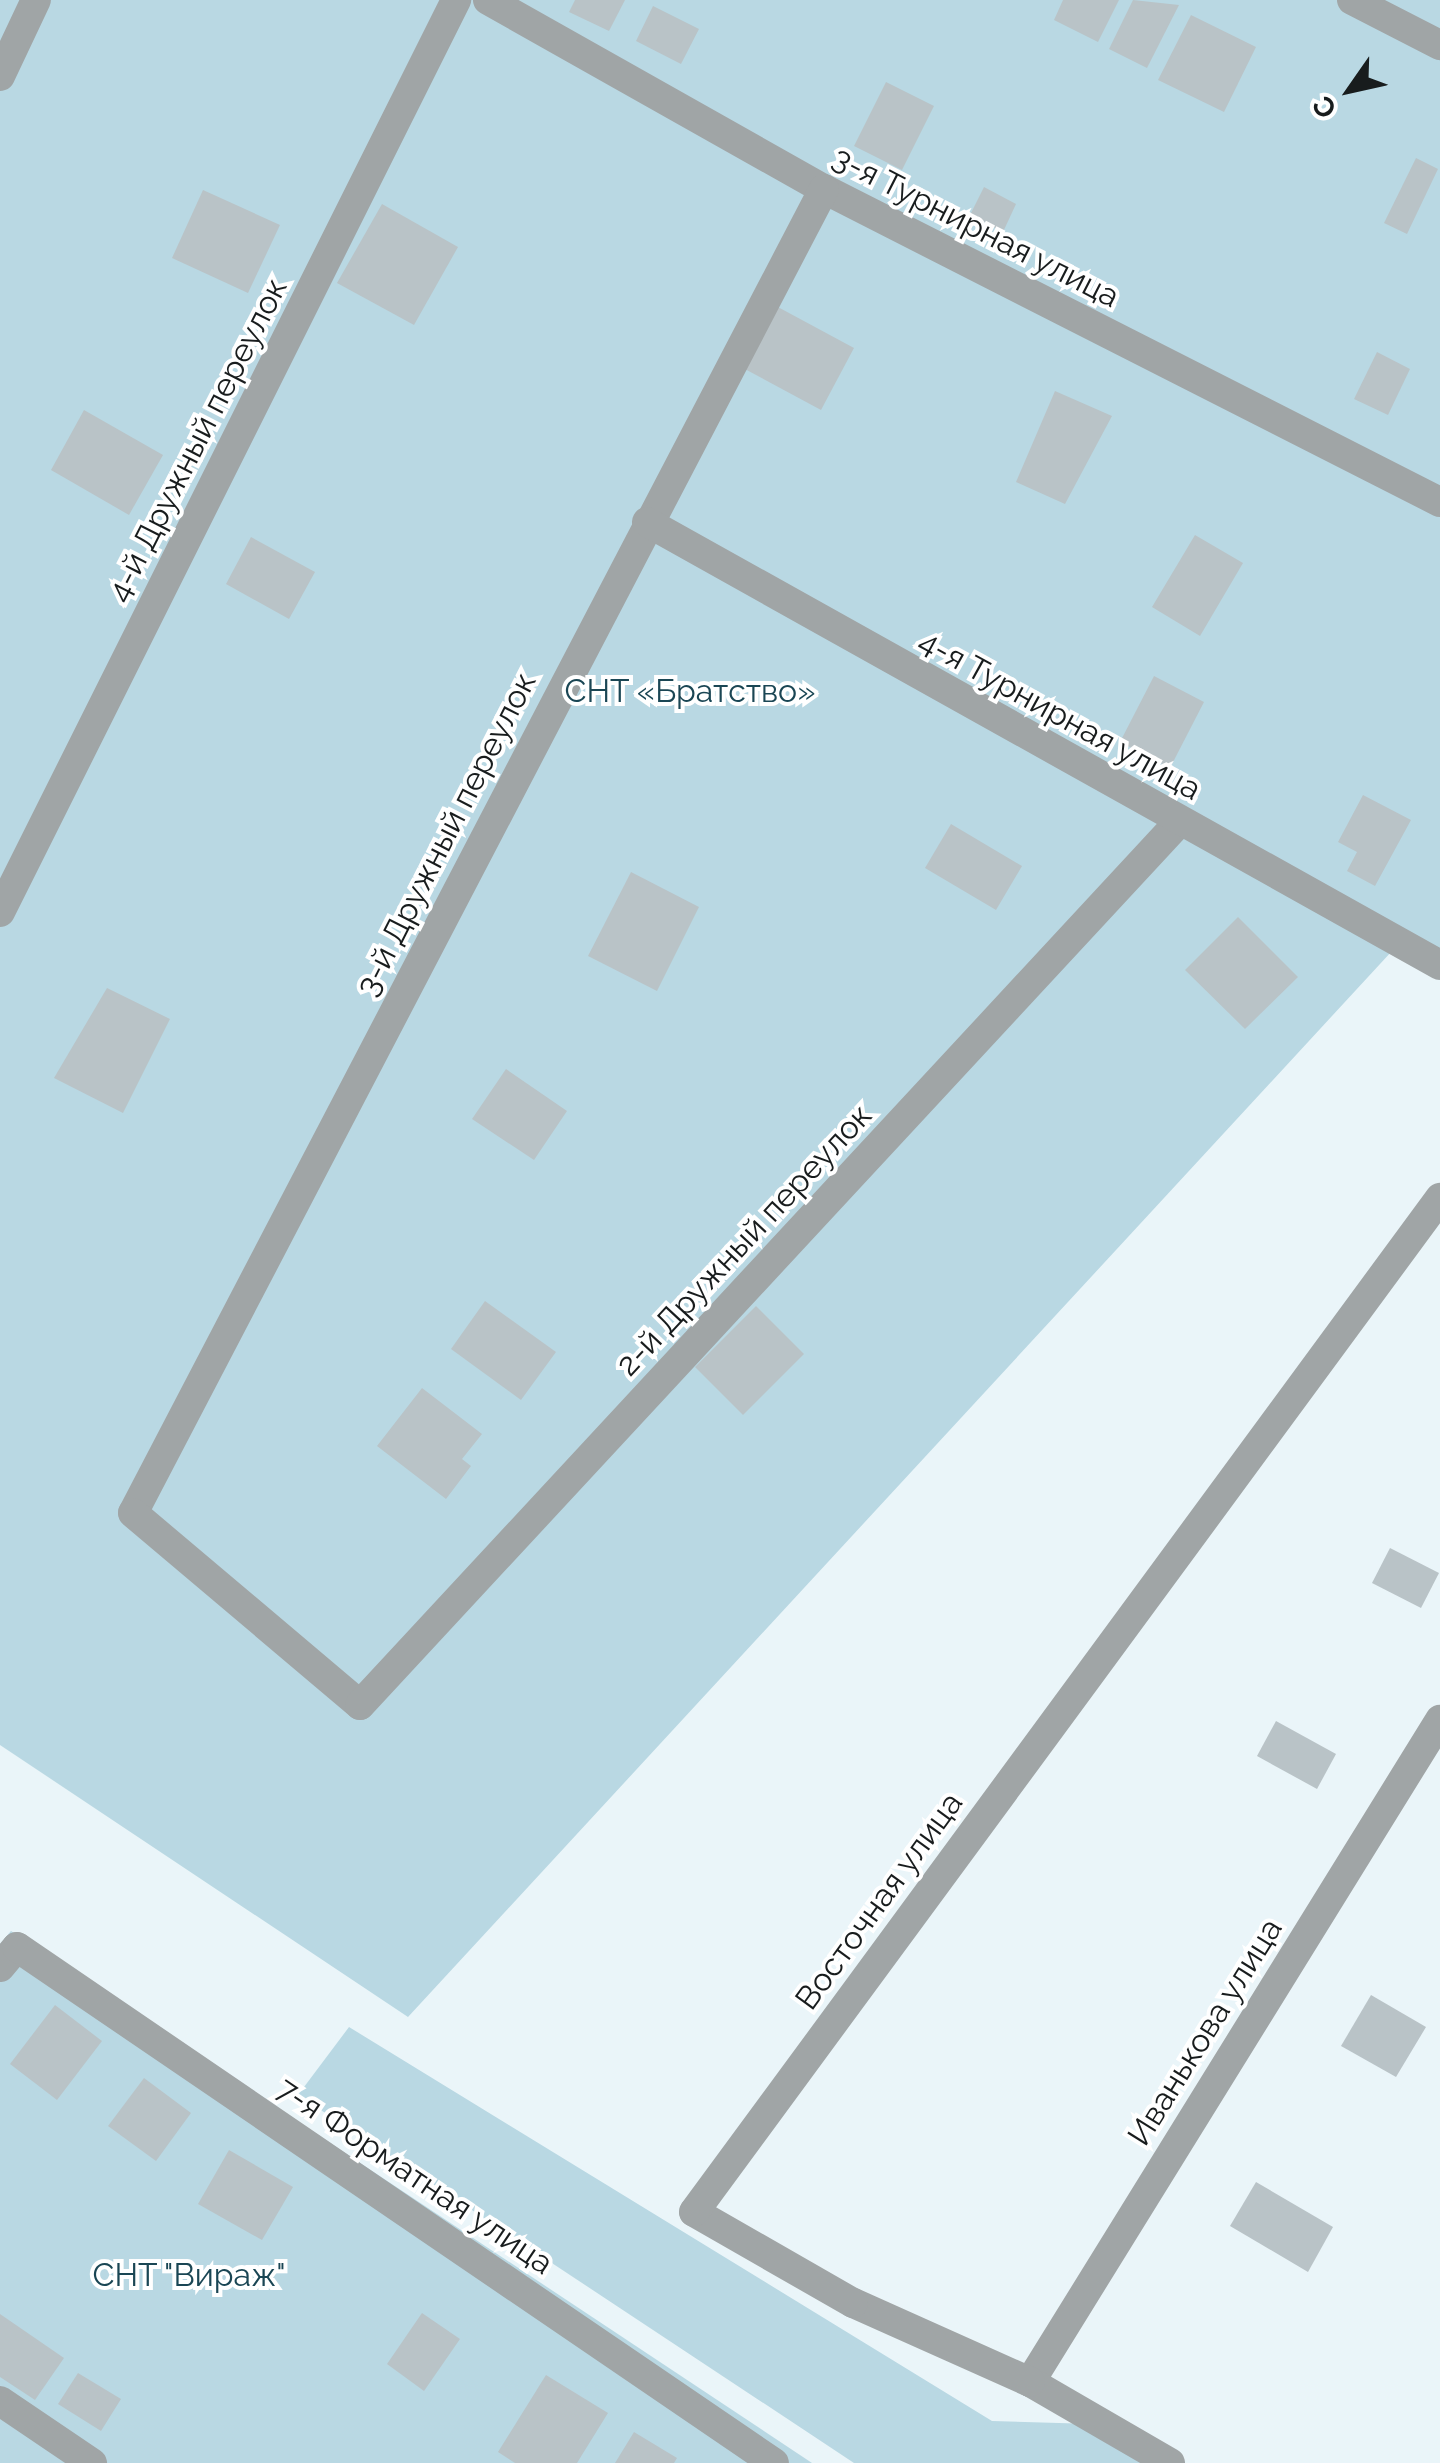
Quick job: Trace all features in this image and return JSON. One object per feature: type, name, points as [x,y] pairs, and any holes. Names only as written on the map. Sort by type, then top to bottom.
[{"type":"street","points":[[0,76],[36,0]]},
{"type":"street","name":"4-й Дружный переулок","points":[[0,912],[456,0]]},
{"type":"street","name":"3-я Турнирная улица","points":[[488,0],[824,189],[1440,502]]},
{"type":"street","points":[[1352,0],[1440,45]]},
{"type":"street","name":"3-й Дружный переулок","points":[[360,1705],[133,1513],[824,189]]},
{"type":"street","name":"4-я Турнирная улица","points":[[647,522],[1440,965]]},
{"type":"street","name":"2-й Дружный переулок","points":[[360,1705],[1179,822]]},
{"type":"street","name":"Восточная улица","points":[[1170,2463],[1030,2382],[853,2303],[694,2212],[1440,1198]]},
{"type":"street","name":"Иванькова улица","points":[[1030,2382],[1440,1720]]},
{"type":"street","name":"7-я Форматная улица","points":[[8,1957],[774,2463]]},
{"type":"street","points":[[0,2401],[92,2463]]},
{"type":"green space","name":"СНТ «Братство»","points":[[0,0],[1440,0],[1440,975],[1392,951],[408,2017],[0,1745]]},
{"type":"green space","name":"СНТ \"Вираж\"","points":[[11,1931],[812,2463],[0,2463],[0,1944]]},
{"type":"green space","points":[[349,2027],[992,2421],[1093,2424],[1162,2463],[854,2463],[298,2095]]},
{"type":"building","points":[[575,0],[625,0],[609,31],[569,12]]},
{"type":"building","points":[[1063,0],[1119,0],[1098,42],[1054,20]]},
{"type":"building","points":[[1133,0],[1179,5],[1147,68],[1109,49]]},
{"type":"building","points":[[653,6],[699,29],[681,64],[636,41]]},
{"type":"building","points":[[1191,15],[1256,47],[1224,112],[1158,80]]},
{"type":"building","points":[[886,82],[934,106],[902,170],[854,146]]},
{"type":"building","points":[[1416,158],[1438,169],[1407,234],[1384,223]]},
{"type":"building","points":[[984,187],[1016,204],[1003,232],[970,215]]},
{"type":"building","points":[[203,190],[280,225],[248,293],[172,258]]},
{"type":"building","points":[[382,204],[458,247],[414,325],[337,283]]},
{"type":"building","points":[[776,306],[854,348],[821,410],[743,368]]},
{"type":"building","points":[[1377,352],[1410,369],[1388,415],[1354,399]]},
{"type":"building","points":[[1055,391],[1112,416],[1065,504],[1016,482]]},
{"type":"building","points":[[84,410],[163,455],[129,515],[51,470]]},
{"type":"building","points":[[1195,535],[1243,563],[1200,636],[1152,607]]},
{"type":"building","points":[[251,537],[315,572],[289,619],[226,584]]},
{"type":"building","points":[[1154,676],[1204,702],[1170,768],[1120,742]]},
{"type":"building","points":[[1363,795],[1411,820],[1375,886],[1347,871],[1357,852],[1338,842]]},
{"type":"building","points":[[951,824],[1022,866],[996,910],[925,868]]},
{"type":"building","points":[[631,872],[699,907],[657,991],[588,956]]},
{"type":"building","points":[[1238,917],[1298,977],[1245,1029],[1185,970]]},
{"type":"building","points":[[107,988],[170,1019],[123,1113],[54,1078]]},
{"type":"building","points":[[506,1069],[567,1111],[534,1160],[472,1119]]},
{"type":"building","points":[[485,1301],[556,1352],[521,1400],[451,1349]]},
{"type":"building","points":[[756,1306],[804,1354],[743,1415],[695,1367]]},
{"type":"building","points":[[422,1388],[482,1434],[462,1459],[471,1466],[446,1499],[377,1446]]},
{"type":"building","points":[[1390,1548],[1439,1573],[1421,1608],[1372,1583]]},
{"type":"building","points":[[1276,1721],[1336,1754],[1317,1789],[1257,1756]]},
{"type":"building","points":[[1371,1995],[1426,2027],[1396,2077],[1341,2046]]},
{"type":"building","points":[[55,2005],[102,2041],[57,2100],[10,2064]]},
{"type":"building","points":[[144,2078],[191,2113],[156,2161],[108,2126]]},
{"type":"building","points":[[229,2150],[293,2187],[262,2240],[198,2204]]},
{"type":"building","points":[[1256,2182],[1333,2227],[1308,2272],[1230,2226]]},
{"type":"building","points":[[422,2313],[460,2339],[424,2391],[387,2364]]},
{"type":"building","points":[[0,2314],[64,2358],[35,2400],[0,2377]]},
{"type":"building","points":[[78,2373],[121,2399],[101,2431],[58,2404]]},
{"type":"building","points":[[546,2375],[608,2413],[577,2463],[515,2463],[498,2452]]},
{"type":"building","points":[[634,2432],[677,2458],[674,2463],[615,2463]]}]
